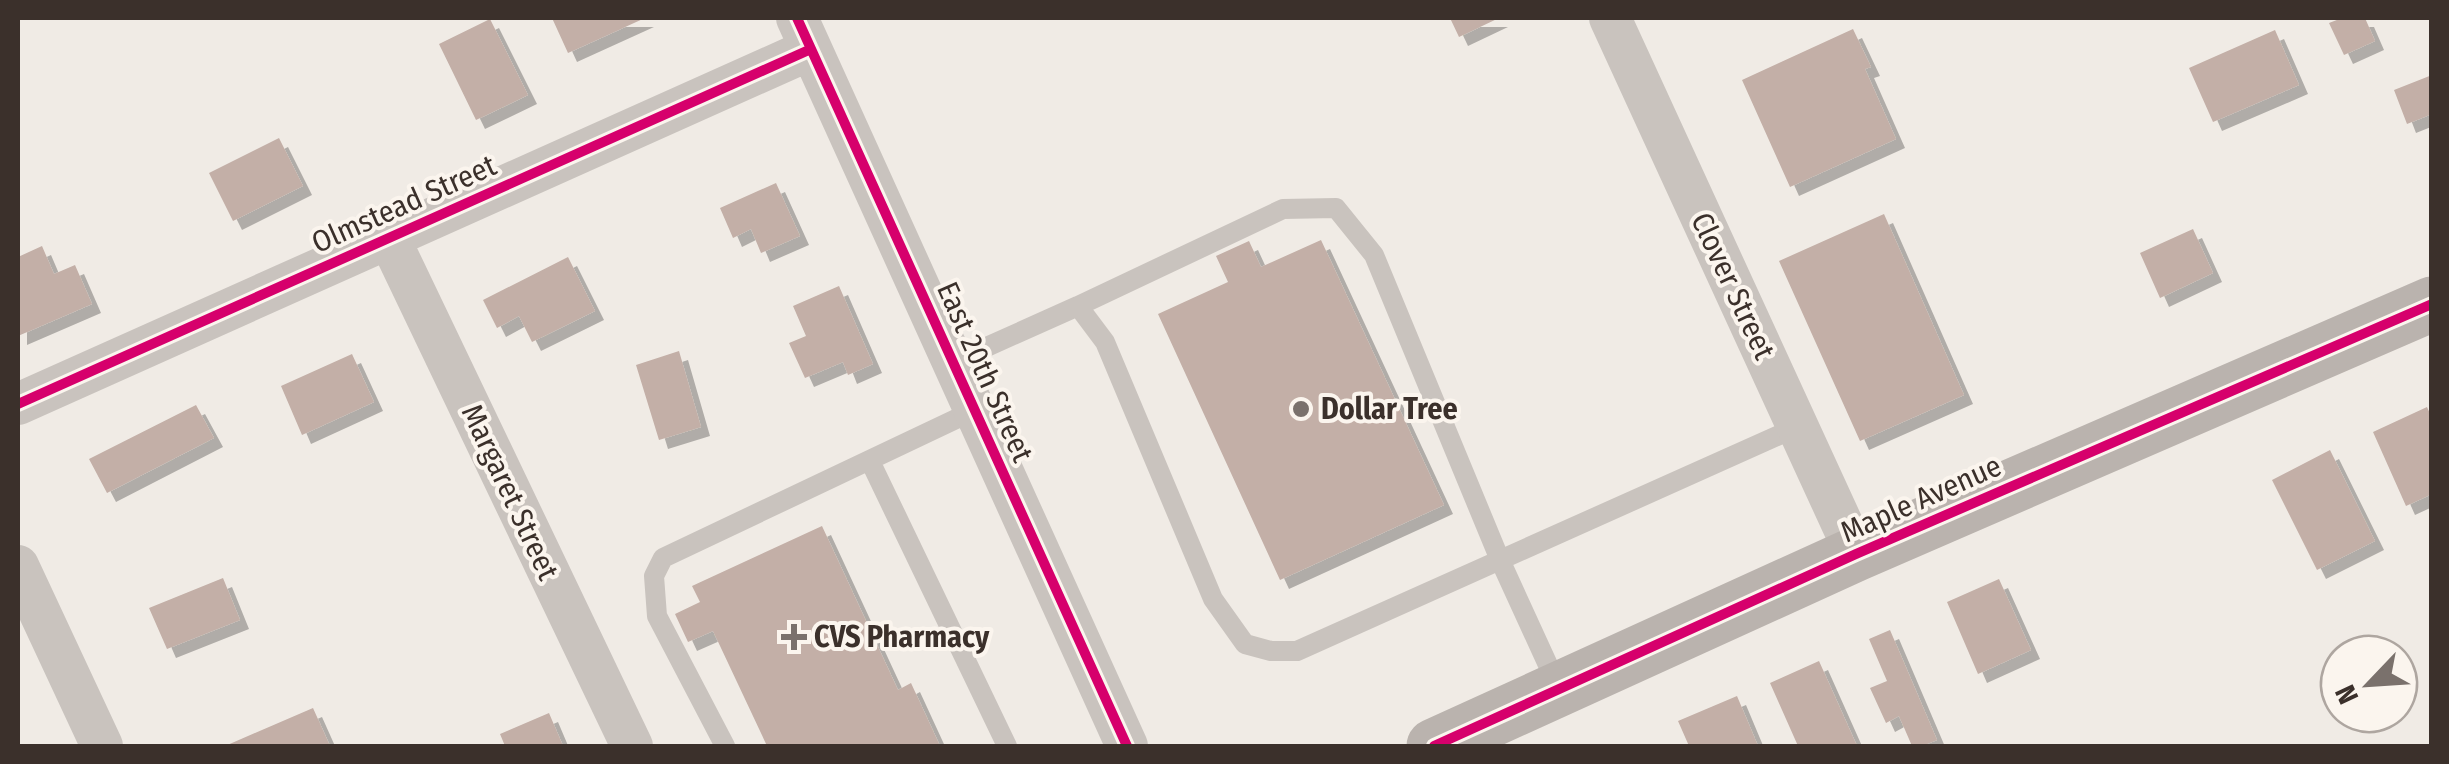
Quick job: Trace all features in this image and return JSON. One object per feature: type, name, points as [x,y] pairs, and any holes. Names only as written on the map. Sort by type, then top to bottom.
[{"type":"main road","name":"Maple Avenue","points":[[1434,746],[1856,554],[2432,304]]},
{"type":"street","name":"Clover Street","points":[[1610,18],[1856,554]]},
{"type":"street","name":"Olmstead Street","points":[[18,404],[389,238],[804,33]]},
{"type":"street","name":"East 20th Street","points":[[804,33],[1127,746]]},
{"type":"street","name":"Margaret Street","points":[[389,238],[632,746]]},
{"type":"street","points":[[18,566],[102,746]]},
{"type":"lane","points":[[952,362],[1283,209],[1336,208],[1374,255],[1500,560],[1559,690]]},
{"type":"lane","points":[[1078,306],[1106,342],[1213,599],[1245,644],[1272,651],[1297,651],[1797,427]]},
{"type":"lane","points":[[726,746],[656,616],[654,576],[663,558],[975,410]]},
{"type":"lane","points":[[870,460],[1006,746]]},
{"type":"building","points":[[552,18],[645,18],[568,53]]},
{"type":"building","points":[[1450,18],[1499,18],[1459,37]]},
{"type":"building","points":[[2342,18],[2365,18],[2375,41],[2344,55],[2329,23]]},
{"type":"building","points":[[490,19],[528,95],[476,120],[439,44]]},
{"type":"building","points":[[1853,29],[1871,67],[1865,69],[1896,139],[1790,187],[1742,80]]},
{"type":"building","points":[[2275,30],[2299,85],[2213,122],[2189,68]]},
{"type":"building","points":[[2432,75],[2432,114],[2407,124],[2394,90]]},
{"type":"building","points":[[279,138],[303,186],[233,221],[209,173]]},
{"type":"building","points":[[776,183],[800,236],[761,253],[751,229],[733,238],[720,208]]},
{"type":"building","points":[[1884,214],[1964,395],[1860,441],[1779,261]]},
{"type":"building","points":[[2193,229],[2213,273],[2160,298],[2140,253]]},
{"type":"building","name":"Dollar Tree","points":[[1321,240],[1444,505],[1280,580],[1158,314],[1228,282],[1216,256],[1249,241],[1261,267]]},
{"type":"building","points":[[42,246],[54,274],[75,265],[92,304],[18,336],[18,257]]},
{"type":"building","points":[[568,257],[595,311],[532,342],[519,316],[497,328],[483,300]]},
{"type":"building","points":[[839,286],[873,364],[848,375],[843,362],[805,378],[789,343],[806,336],[793,306]]},
{"type":"building","points":[[679,351],[701,427],[659,440],[636,365]]},
{"type":"building","points":[[352,354],[374,402],[302,435],[281,386]]},
{"type":"building","points":[[196,405],[214,438],[107,493],[89,459]]},
{"type":"building","points":[[2427,407],[2432,418],[2432,494],[2406,506],[2373,432]]},
{"type":"building","points":[[2330,450],[2375,541],[2317,570],[2272,480]]},
{"type":"building","name":"CVS Pharmacy","points":[[822,526],[898,690],[911,683],[940,746],[767,746],[713,631],[688,642],[675,614],[700,602],[692,586]]},
{"type":"building","points":[[223,578],[240,620],[167,649],[149,608]]},
{"type":"building","points":[[1999,579],[2031,650],[1978,674],[1947,602]]},
{"type":"building","points":[[1890,630],[1937,740],[1922,746],[1912,746],[1899,716],[1886,723],[1870,688],[1887,681],[1869,639]]},
{"type":"building","points":[[1819,661],[1857,746],[1798,746],[1770,683]]},
{"type":"building","points":[[1737,696],[1758,746],[1689,746],[1678,721]]},
{"type":"building","points":[[313,708],[330,746],[225,746]]},
{"type":"building","points":[[549,713],[563,746],[505,746],[500,734]]},
{"type":"cycle path","points":[[797,18],[1127,746]]},
{"type":"cycle path","points":[[18,404],[811,49]]},
{"type":"cycle path","points":[[1434,746],[1856,554],[2432,304]]},
{"type":"place","name":"Dollar Tree","points":[[1301,409]]},
{"type":"place","name":"CVS Pharmacy","points":[[794,637]]}]
